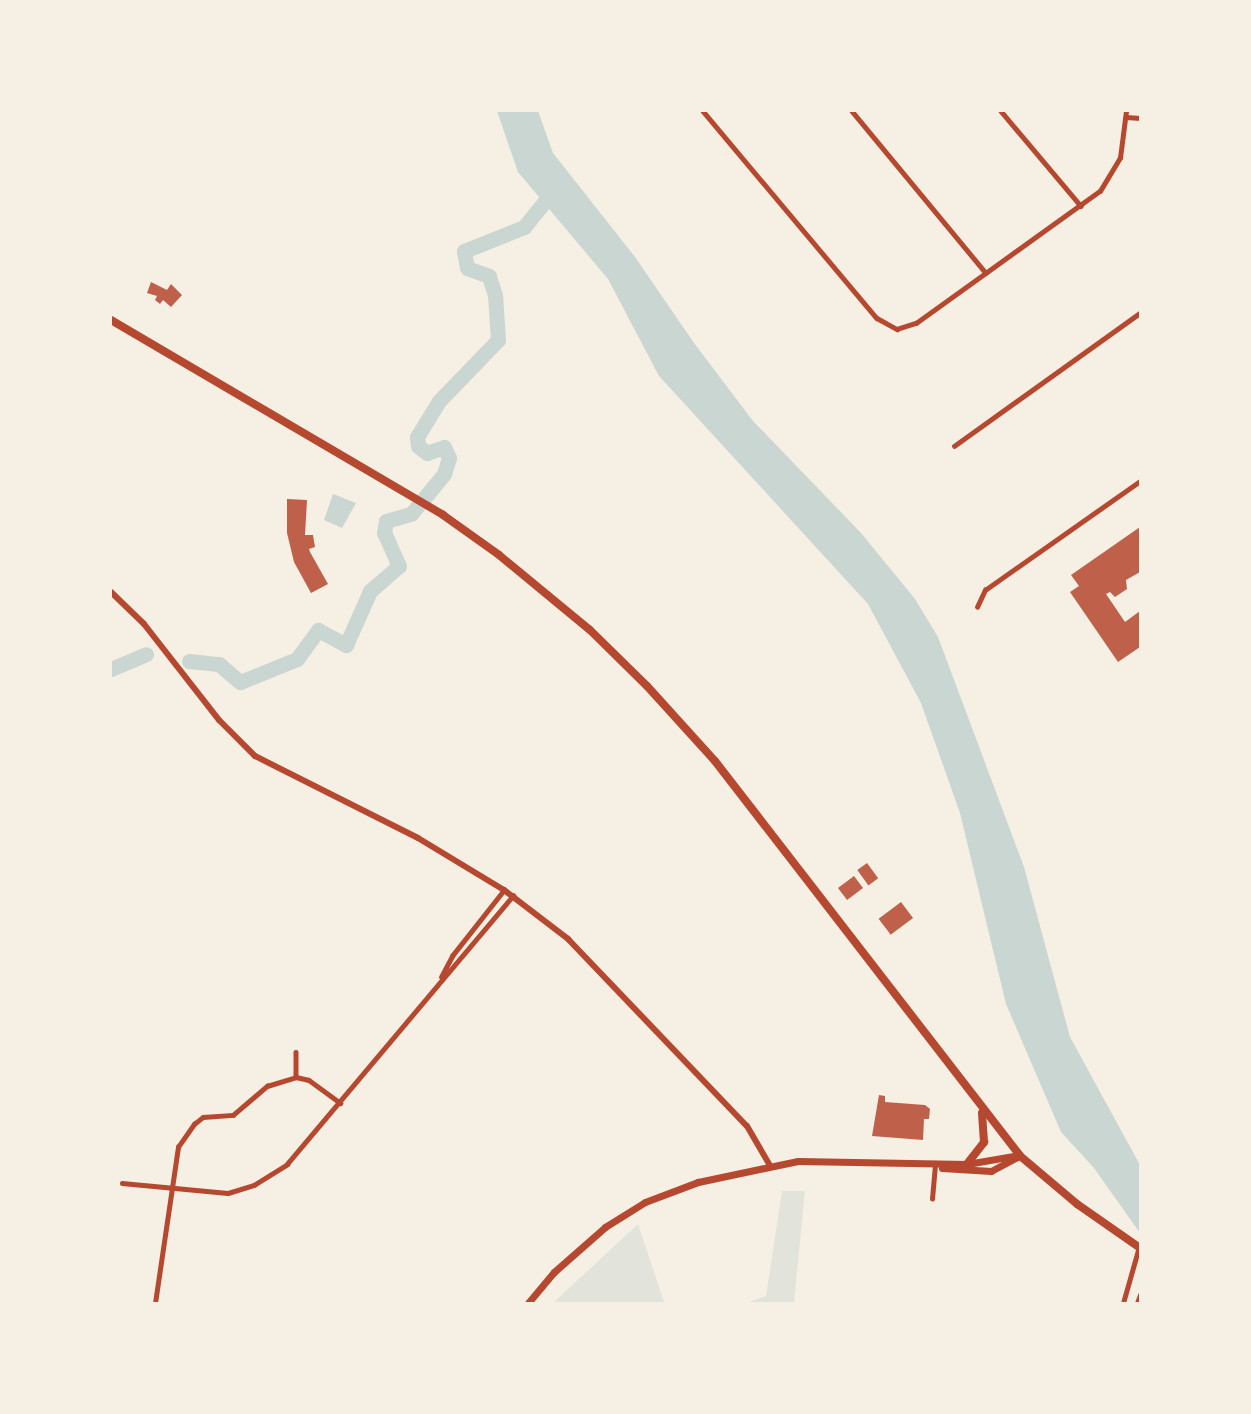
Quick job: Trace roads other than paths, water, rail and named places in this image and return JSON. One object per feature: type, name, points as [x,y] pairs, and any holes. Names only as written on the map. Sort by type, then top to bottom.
[{"type":"highway","points":[[111,320],[433,509],[528,577],[628,666],[715,761],[1019,1155],[1077,1204],[1140,1248]]},
{"type":"highway","points":[[967,1164],[978,1155],[985,1136],[976,1102]]},
{"type":"main road","points":[[898,1162],[992,1171],[1019,1155]]},
{"type":"main road","points":[[528,1303],[588,1241],[632,1209],[680,1188],[769,1164],[898,1162],[967,1164],[1019,1155]]},
{"type":"street","points":[[703,111],[885,325],[900,328],[916,322],[1081,206],[1113,175],[1126,114],[1140,118]]},
{"type":"street","points":[[852,111],[986,273]]},
{"type":"street","points":[[1001,111],[1081,206]]},
{"type":"street","points":[[954,446],[1140,313]]},
{"type":"street","points":[[976,607],[985,590],[1140,481]]},
{"type":"street","points":[[111,592],[144,624],[225,727],[255,756],[393,824],[504,890],[589,960],[747,1126],[769,1164]]},
{"type":"street","points":[[440,980],[452,956],[504,890]]},
{"type":"street","points":[[122,1183],[216,1194],[254,1185],[291,1161],[440,980],[513,896]]},
{"type":"street","points":[[296,1052],[296,1077]]},
{"type":"street","points":[[155,1303],[178,1147],[194,1124],[203,1117],[233,1115],[267,1086],[296,1077],[309,1080],[340,1103]]},
{"type":"street","points":[[932,1199],[935,1167]]},
{"type":"street","points":[[1123,1303],[1140,1248]]},
{"type":"street","points":[[1137,1303],[1140,1295]]},
{"type":"waterway","points":[[189,661],[219,664],[240,682],[297,659],[318,630],[346,645],[370,591],[399,566],[384,533],[386,521],[411,514],[444,474],[449,458],[444,447],[427,453],[418,446],[417,437],[439,401],[498,340],[495,295],[489,276],[467,268],[464,251],[524,227],[554,190]]},
{"type":"waterway","points":[[111,669],[146,654]]}]
